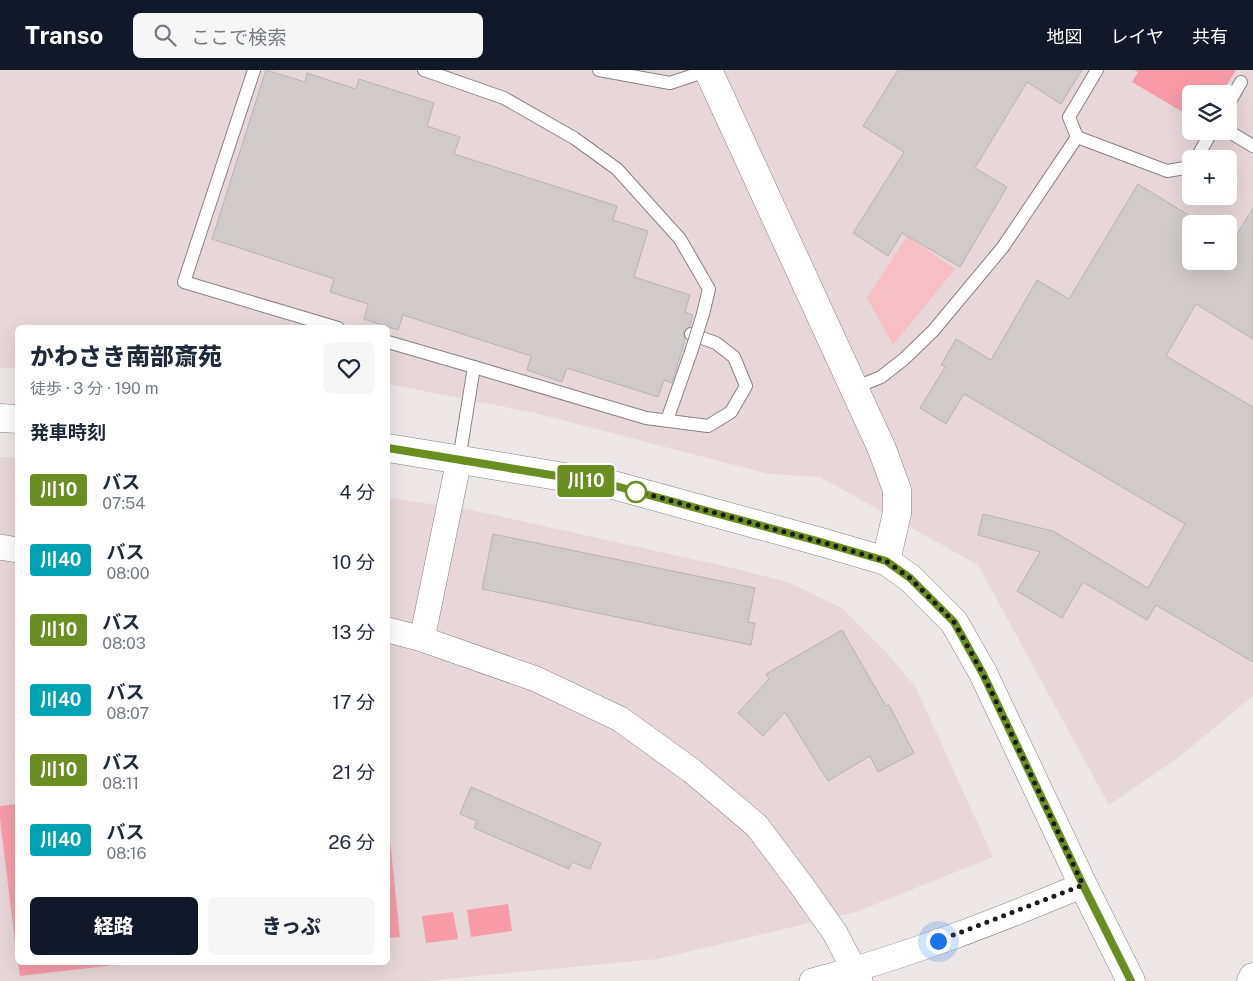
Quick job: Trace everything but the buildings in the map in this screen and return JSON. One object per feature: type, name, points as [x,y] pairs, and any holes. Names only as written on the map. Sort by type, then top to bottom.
[{"type":"street","points":[[708,70],[882,449],[897,490],[897,513],[886,561]]},
{"type":"street","points":[[0,418],[15,419]]},
{"type":"street","points":[[390,448],[612,485],[886,561],[910,578],[954,622],[983,674],[1083,885],[1131,981]]},
{"type":"street","points":[[422,639],[459,460]]},
{"type":"street","points":[[0,547],[15,550]]},
{"type":"street","points":[[390,631],[422,639],[536,678],[620,719],[692,772],[757,826],[830,925],[858,976]]},
{"type":"street","points":[[812,981],[858,976],[1083,885]]},
{"type":"street","points":[[1250,981],[1253,977]]},
{"type":"lane","points":[[254,70],[184,282],[328,325]]},
{"type":"lane","points":[[424,70],[504,98],[574,138],[616,169],[680,239],[708,289],[703,314],[667,420]]},
{"type":"lane","points":[[599,70],[628,73],[670,83],[708,70]]},
{"type":"lane","points":[[1097,70],[1069,117],[1077,137],[1167,171],[1182,168]]},
{"type":"lane","points":[[1237,89],[1241,82]]},
{"type":"lane","points":[[1237,136],[1253,146]]},
{"type":"lane","points":[[854,388],[881,377],[904,359],[933,331],[1003,247],[1077,137]]},
{"type":"lane","points":[[390,343],[646,418],[708,426],[731,412],[746,386],[734,357],[716,342],[691,334]]},
{"type":"lane","points":[[459,460],[474,368]]},
{"type":"shaded area","points":[[0,70],[1253,70],[1253,696],[1179,757],[1109,805],[978,565],[820,477],[769,474],[535,413],[390,384],[390,325],[15,325],[15,368],[0,368]]},
{"type":"shaded area","points":[[1134,70],[1236,70],[1227,85],[1182,85],[1182,112],[1132,82],[1138,72]]},
{"type":"shaded area","points":[[907,236],[955,269],[893,345],[867,298]]},
{"type":"shaded area","points":[[0,457],[15,458],[15,965],[390,965],[390,498],[467,509],[737,569],[790,583],[842,608],[888,654],[916,688],[993,857],[856,912],[658,959],[424,981],[0,981]]},
{"type":"shaded area","points":[[15,804],[15,942],[0,818],[0,806]]},
{"type":"shaded area","points":[[390,840],[400,937],[390,938]]},
{"type":"shaded area","points":[[508,904],[512,931],[471,937],[467,910]]},
{"type":"shaded area","points":[[453,912],[458,939],[426,943],[422,916]]},
{"type":"shaded area","points":[[18,965],[115,965],[20,976]]},
{"type":"bus line","name":"川10","points":[[390,448],[612,485],[886,561],[910,578],[954,622],[983,674],[1083,885],[1131,981]]},
{"type":"route","points":[[636,492],[632,490],[886,561],[910,578],[954,622],[983,674],[1083,885],[938,941]]}]
